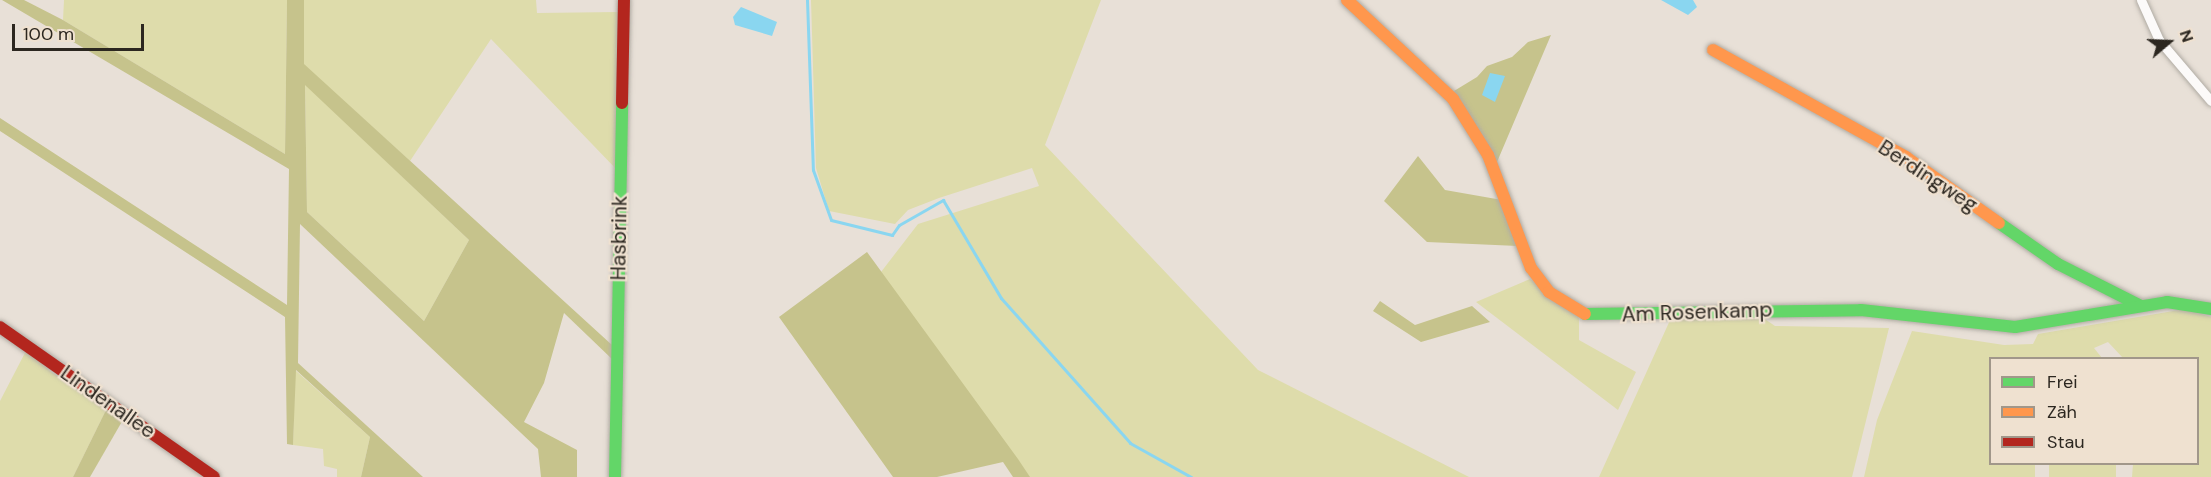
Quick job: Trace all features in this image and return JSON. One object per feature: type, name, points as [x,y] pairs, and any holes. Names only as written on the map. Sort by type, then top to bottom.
[{"type":"street","name":"Hasbrink","points":[[615,477],[624,0]]},
{"type":"street","name":"Am Rosenkamp","points":[[1347,0],[1453,99],[1488,155],[1531,268],[1549,292],[1580,314],[1861,310],[2015,327],[2139,305],[2188,303],[2211,309]]},
{"type":"street","points":[[2141,0],[2159,40],[2211,101]]},
{"type":"street","name":"Berdingweg","points":[[1713,50],[1906,157],[2058,264],[2129,297],[2139,305]]},
{"type":"street","name":"Lindenallee","points":[[0,327],[214,477]]},
{"type":"shaded area","points":[[2,0],[24,0],[63,20],[285,154],[287,0],[304,0],[304,64],[612,345],[613,360],[564,313],[544,383],[524,422],[577,450],[577,477],[541,477],[538,449],[300,224],[298,363],[423,477],[361,477],[370,437],[296,370],[293,445],[287,444],[285,317],[0,131],[0,118],[287,305],[289,169]],"holes":[[[305,85],[469,240],[424,321],[307,212]]]},
{"type":"shaded area","points":[[64,0],[287,0],[285,154],[63,20]]},
{"type":"shaded area","points":[[304,0],[536,0],[537,13],[618,12],[618,171],[491,39],[410,161],[303,64]]},
{"type":"shaded area","points":[[811,0],[1101,0],[1045,145],[1258,370],[1469,477],[1027,477],[881,272],[918,224],[1039,186],[1032,168],[908,210],[895,224],[829,211],[816,168]]},
{"type":"shaded area","points":[[1551,35],[1497,162],[1454,91],[1477,77],[1487,66],[1512,57],[1528,42]]},
{"type":"shaded area","points":[[305,84],[469,240],[424,321],[307,212]]},
{"type":"shaded area","points":[[1418,156],[1445,190],[1502,200],[1518,246],[1427,242],[1384,201]]},
{"type":"shaded area","points":[[867,252],[1030,477],[1013,477],[1003,462],[937,477],[893,477],[779,317]]},
{"type":"shaded area","points":[[1530,279],[1579,318],[1579,340],[1636,372],[1618,410],[1476,302]]},
{"type":"shaded area","points":[[1380,301],[1415,325],[1472,306],[1490,322],[1421,342],[1373,311]]},
{"type":"shaded area","points":[[2185,309],[2211,317],[2211,477],[2132,477],[2133,465],[2199,465],[2199,357],[2122,357],[2108,342],[2094,348],[2101,357],[1989,357],[1989,465],[2035,465],[2035,477],[1864,477],[1877,420],[1912,331],[2004,345],[2033,344],[2038,334]]},
{"type":"shaded area","points":[[1759,315],[1775,326],[1889,328],[1852,477],[1599,477],[1671,318]]},
{"type":"shaded area","points":[[27,349],[51,372],[107,408],[73,477],[0,477],[0,401]]},
{"type":"shaded area","points":[[295,370],[370,437],[361,477],[337,477],[337,469],[324,466],[323,449],[293,445]]},
{"type":"shaded area","points":[[107,408],[124,418],[90,477],[73,477]]},
{"type":"shaded area","points":[[2049,465],[2116,465],[2116,477],[2049,477]]},
{"type":"water","points":[[1661,0],[1693,0],[1697,7],[1688,15]]},
{"type":"water","points":[[741,7],[777,22],[772,36],[735,25],[733,17]]},
{"type":"water","points":[[1490,73],[1505,76],[1495,102],[1482,95]]},
{"type":"waterway","points":[[807,0],[813,170],[831,220],[892,235],[899,225],[943,200],[1001,298],[1130,443],[1191,477]]},
{"type":"traffic: fast","points":[[615,477],[622,103]]},
{"type":"traffic: fast","points":[[1999,223],[2058,264],[2139,305]]},
{"type":"traffic: fast","points":[[1585,314],[1861,310],[2015,327],[2167,302],[2211,309]]},
{"type":"traffic: slow","points":[[1347,0],[1453,99],[1488,155],[1531,268],[1549,292],[1585,314]]},
{"type":"traffic: slow","points":[[1713,50],[1906,157],[1999,223]]},
{"type":"traffic: jam","points":[[622,103],[624,0]]},
{"type":"traffic: jam","points":[[0,327],[214,477]]}]
